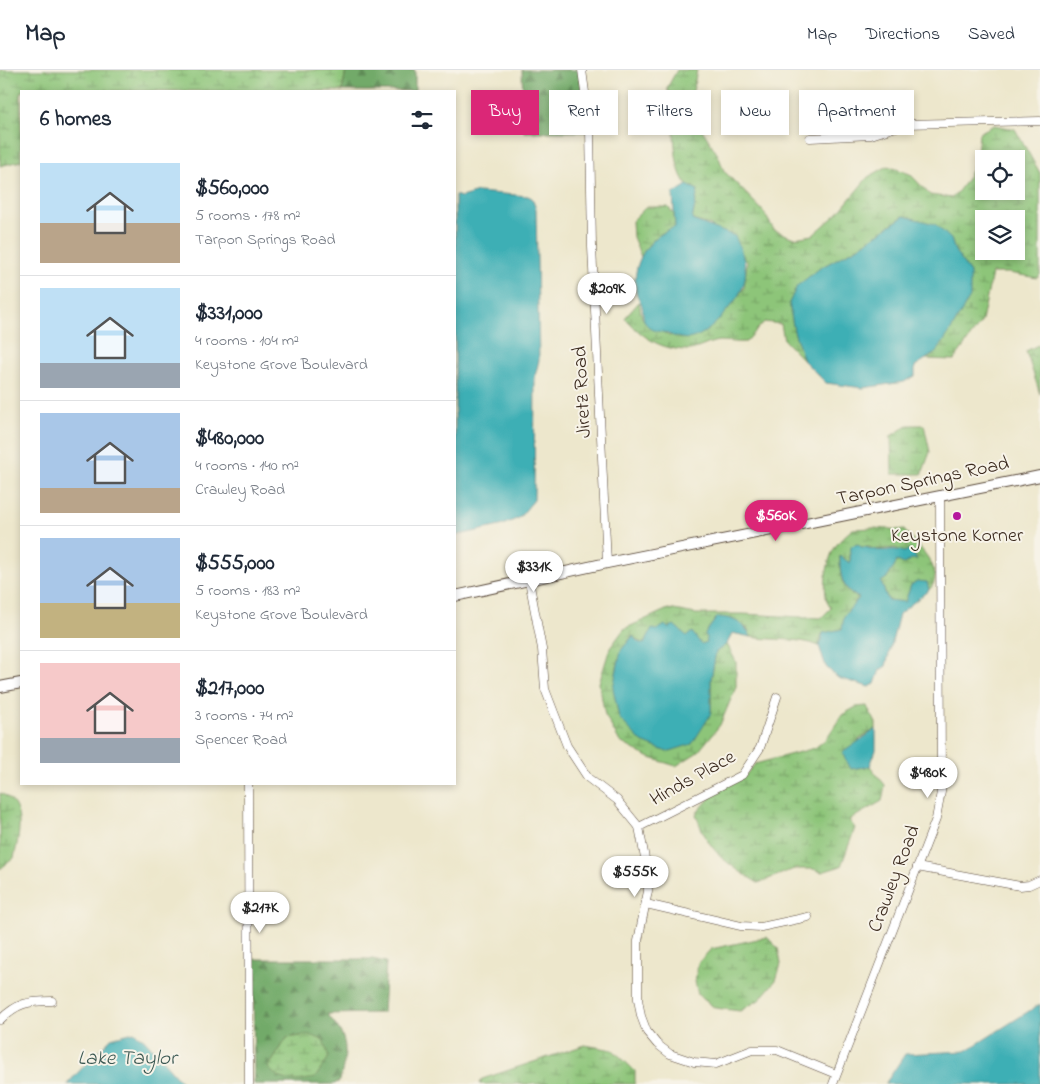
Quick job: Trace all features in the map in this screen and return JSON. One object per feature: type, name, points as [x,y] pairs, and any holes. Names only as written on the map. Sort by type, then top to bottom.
[{"type":"main road","name":"Tarpon Springs Road","points":[[456,590],[608,563],[1040,476]]},
{"type":"main road","name":"Tarpon Springs Road","points":[[456,596],[529,578]]},
{"type":"main road","points":[[0,687],[20,683]]},
{"type":"street","name":"Jiretz Road","points":[[582,70],[590,129],[592,247],[608,563]]},
{"type":"street","points":[[810,138],[872,135],[906,124],[1040,121]]},
{"type":"street","name":"Crawley Road","points":[[833,1084],[936,819],[941,792],[940,497]]},
{"type":"street","points":[[529,578],[542,649],[544,689],[567,746],[588,778],[617,800],[639,827],[647,868],[646,904],[638,941],[638,999],[641,1016],[648,1032],[657,1044],[670,1054],[694,1062],[716,1064],[752,1050],[777,1050],[836,1074]]},
{"type":"street","name":"Hinds Place","points":[[639,827],[742,774],[760,748],[777,697]]},
{"type":"street","points":[[248,785],[249,1084]]},
{"type":"street","points":[[917,867],[1020,886],[1040,880]]},
{"type":"street","points":[[646,904],[741,926],[761,927],[808,917]]},
{"type":"street","points":[[0,1020],[19,1005],[34,1001],[52,1001]]},
{"type":"green space","points":[[0,70],[346,70],[342,90],[20,90],[20,161],[0,166]]},
{"type":"green space","points":[[346,70],[415,70],[415,90],[342,90]]},
{"type":"green space","points":[[522,70],[579,70],[582,90],[549,90],[549,132],[539,132],[539,90],[523,90]]},
{"type":"green space","points":[[677,70],[697,70],[693,90],[668,90]]},
{"type":"green space","points":[[994,125],[1015,129],[1040,173],[1040,275],[1037,278],[1009,273],[992,273],[982,321],[954,360],[926,359],[937,352],[970,273],[955,251],[951,239],[904,216],[857,248],[820,268],[789,303],[794,331],[804,361],[784,340],[781,324],[764,322],[746,342],[719,341],[689,350],[661,345],[646,337],[625,318],[639,302],[642,318],[669,336],[721,317],[744,288],[747,262],[710,225],[692,220],[698,190],[687,185],[681,176],[674,135],[705,135],[718,155],[724,171],[763,211],[774,230],[794,238],[813,235],[838,213],[868,177],[888,166],[910,174],[930,195],[952,198],[969,175],[975,160],[975,200],[1025,200],[1025,150],[977,150],[979,133]]},
{"type":"green space","points":[[646,207],[668,207],[674,214],[675,227],[655,239],[641,257],[633,237],[632,221]]},
{"type":"green space","points":[[1038,345],[1040,346],[1040,394],[1026,351]]},
{"type":"green space","points":[[908,425],[924,425],[930,452],[922,474],[892,474],[891,436]]},
{"type":"green space","points":[[853,529],[904,530],[916,543],[933,566],[934,583],[929,590],[927,582],[911,585],[905,602],[888,600],[881,582],[888,577],[897,561],[911,549],[904,552],[895,548],[876,550],[869,547],[861,547],[850,552],[850,563],[840,556],[842,581],[848,591],[859,598],[855,602],[842,629],[822,634],[819,646],[803,641],[751,637],[747,628],[717,618],[708,629],[708,642],[701,644],[692,633],[687,636],[668,628],[650,635],[644,645],[632,636],[621,655],[616,675],[615,685],[619,718],[711,714],[711,679],[716,652],[727,644],[736,662],[736,687],[720,725],[698,752],[676,766],[650,758],[620,742],[605,715],[599,683],[610,648],[624,629],[668,609],[696,614],[743,614],[821,618],[831,608],[826,596],[825,587],[829,560],[835,547]]},
{"type":"green space","points":[[867,706],[876,723],[876,729],[859,739],[851,769],[870,766],[885,785],[882,801],[849,820],[855,828],[841,866],[822,872],[813,869],[794,869],[758,883],[719,855],[706,838],[696,814],[715,792],[744,777],[755,764],[815,748],[826,739],[842,715],[856,707]]},
{"type":"green space","points":[[0,793],[9,798],[18,813],[19,831],[14,858],[0,869]]},
{"type":"green space","points":[[767,937],[778,948],[781,964],[776,980],[759,1000],[740,1011],[715,1008],[698,995],[695,981],[698,963],[711,949]]},
{"type":"green space","points":[[253,959],[372,959],[386,962],[383,1013],[327,1014],[340,1031],[345,1045],[340,1081],[334,1084],[254,1084]],"holes":[[[309,1035],[329,1056],[315,1078],[268,1068],[287,1038]]]},
{"type":"green space","points":[[309,1035],[323,1040],[329,1057],[315,1078],[290,1081],[279,1077],[268,1068],[287,1038]]},
{"type":"green space","points":[[585,1045],[613,1050],[635,1071],[635,1084],[480,1084],[482,1079]]},
{"type":"water","points":[[687,185],[698,190],[692,220],[735,236],[743,256],[746,273],[736,299],[714,325],[695,337],[684,339],[655,331],[646,325],[642,306],[636,292],[635,281],[639,261],[649,244],[665,231],[675,227],[673,194]]},
{"type":"water","points":[[478,192],[528,196],[532,198],[536,209],[539,360],[535,377],[534,500],[519,518],[500,526],[456,536],[456,195],[461,197]]},
{"type":"water","points":[[904,216],[935,224],[951,239],[955,251],[970,273],[970,297],[937,352],[915,366],[915,376],[904,382],[863,388],[826,383],[804,361],[794,331],[789,303],[797,286],[820,268],[857,248]]},
{"type":"water","points":[[858,544],[861,547],[874,550],[904,552],[911,549],[917,560],[911,559],[904,564],[897,561],[888,577],[881,582],[888,600],[905,602],[911,585],[917,581],[927,582],[929,590],[899,614],[886,666],[880,670],[875,684],[869,687],[838,678],[826,667],[819,646],[823,633],[842,629],[844,616],[859,598],[845,586],[841,575],[840,563],[840,556],[850,563],[851,546]]},
{"type":"water","points":[[717,617],[728,618],[737,622],[745,628],[751,637],[732,633],[727,644],[716,652],[711,679],[711,714],[692,744],[667,752],[642,742],[619,718],[613,688],[621,650],[633,636],[638,642],[644,644],[652,629],[657,630],[665,625],[668,628],[674,625],[687,636],[692,632],[701,644],[707,642],[705,634]]},
{"type":"water","points":[[876,729],[876,750],[870,766],[851,769],[842,753]]},
{"type":"water","points":[[1040,1004],[1040,1084],[885,1084],[905,1054],[966,1051]]},
{"type":"water","name":"Lake Taylor","points":[[134,1032],[145,1040],[183,1084],[67,1084],[111,1038]]},
{"type":"place","name":"Keystone Korner","points":[[957,516]]}]
